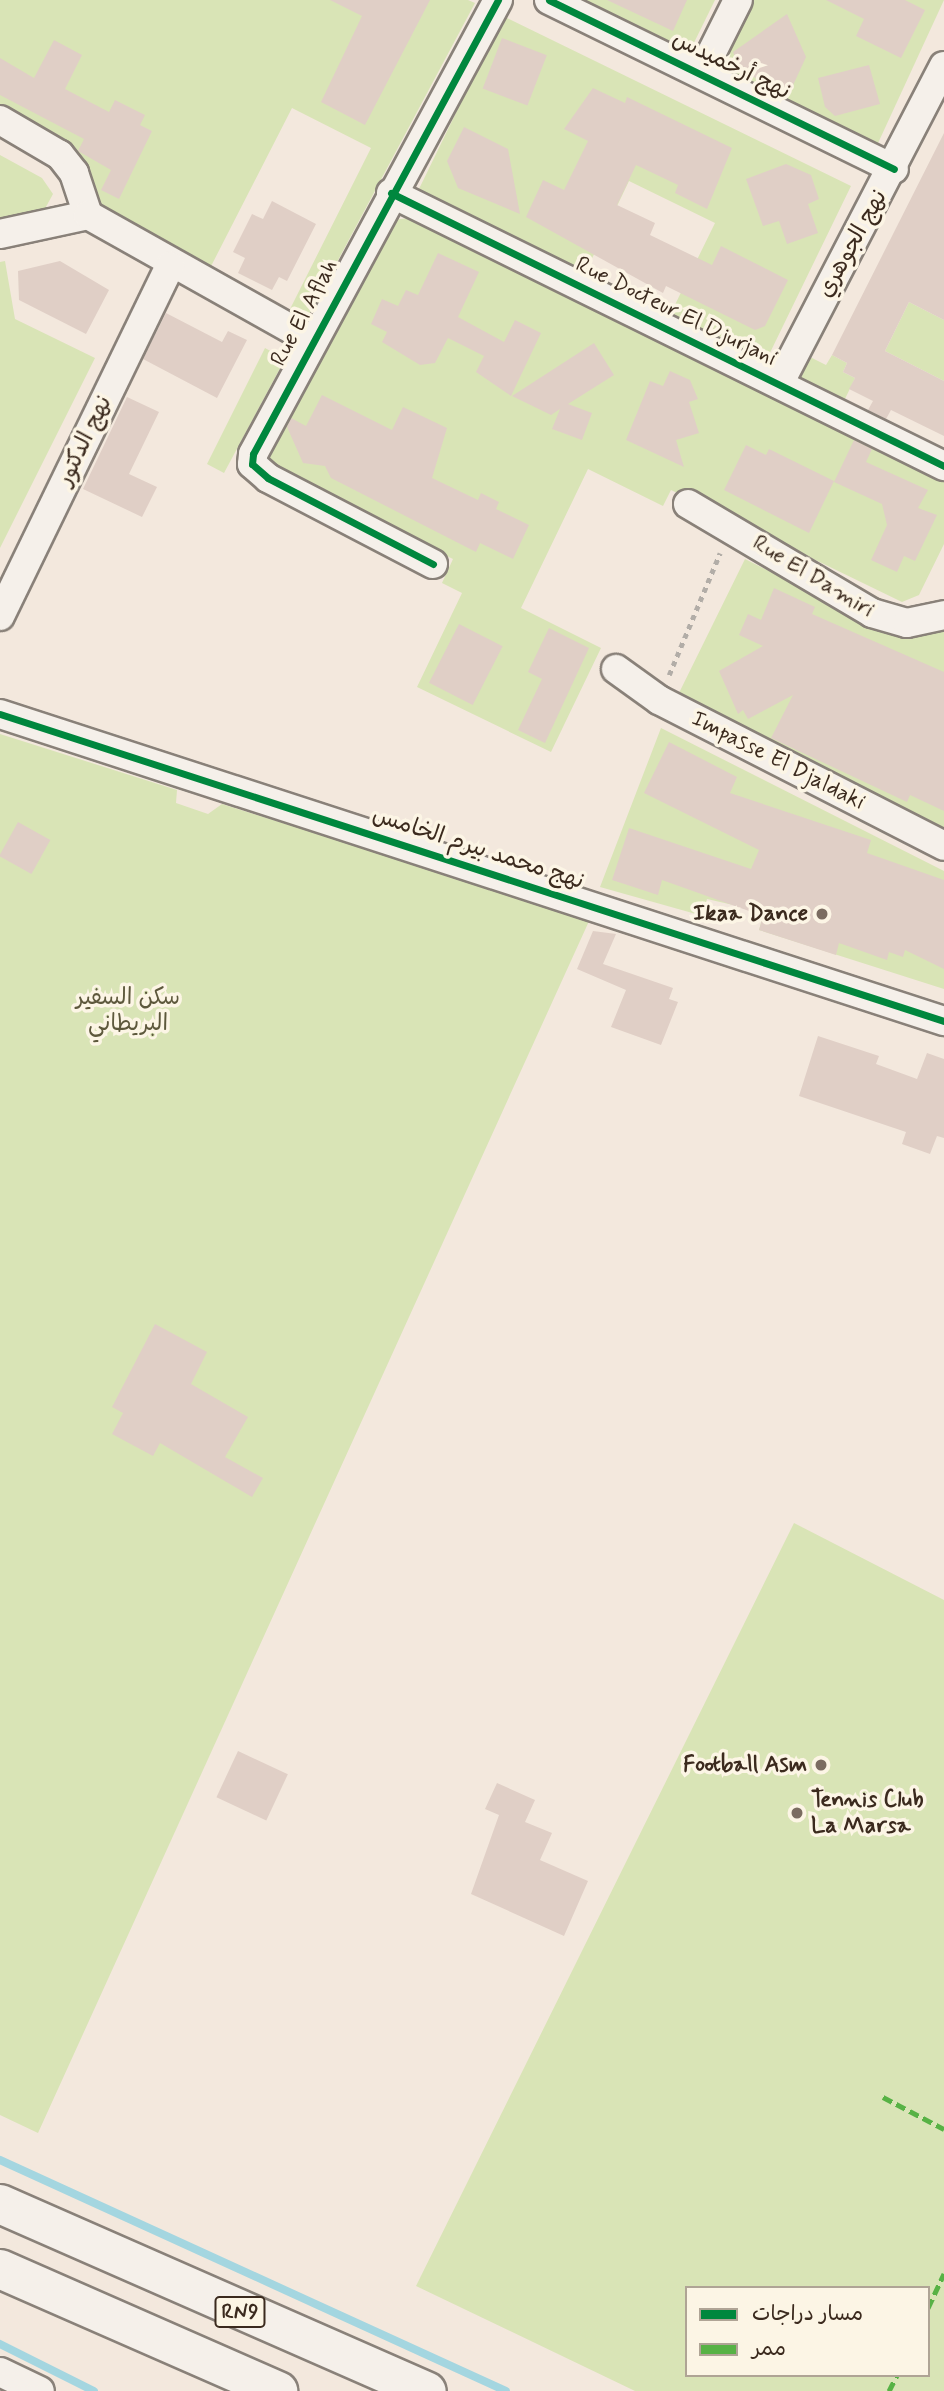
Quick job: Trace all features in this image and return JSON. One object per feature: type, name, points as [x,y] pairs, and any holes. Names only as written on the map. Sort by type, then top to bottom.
[{"type":"highway","name":"RN9","points":[[0,2204],[427,2391]]},
{"type":"highway","name":"RN9","points":[[0,2269],[278,2391]]},
{"type":"street","name":"Rue El Aflah","points":[[433,564],[252,464],[311,340],[498,0]]},
{"type":"street","name":"نهج أرخميدس","points":[[550,0],[702,72],[894,169]]},
{"type":"street","points":[[702,72],[738,0]]},
{"type":"street","name":"نهج الجوهري","points":[[779,384],[894,169],[944,65]]},
{"type":"street","points":[[0,120],[60,155],[74,173],[88,215],[170,266],[311,340]]},
{"type":"street","name":"Rue Docteur El Djurjani","points":[[391,193],[944,466]]},
{"type":"street","points":[[0,234],[88,215]]},
{"type":"street","name":"نهج الدكتور","points":[[0,617],[170,266]]},
{"type":"street","name":"Rue El Damiri","points":[[688,504],[731,527],[872,613],[907,623],[944,615]]},
{"type":"street","name":"Impasse El Djaldaki","points":[[616,669],[659,700],[944,846]]},
{"type":"street","name":"نهج محمد بيرم الخامس","points":[[0,714],[944,1021]]},
{"type":"street","points":[[0,2372],[40,2391]]},
{"type":"path","points":[[659,700],[731,527]]},
{"type":"green space","points":[[0,0],[468,0],[475,3],[303,326],[286,317],[371,148],[292,108],[206,276],[90,216],[94,195],[0,112]]},
{"type":"green space","points":[[560,0],[715,0],[685,61]]},
{"type":"green space","points":[[751,0],[944,0],[873,154],[713,78]]},
{"type":"green space","points":[[503,16],[851,186],[766,361],[670,315],[715,223],[629,181],[585,273],[418,191]]},
{"type":"green space","points":[[0,155],[42,178],[53,194],[41,216],[0,223]]},
{"type":"green space","points":[[410,218],[944,479],[944,544],[919,595],[902,602],[671,490],[663,506],[588,469],[521,608],[601,648],[551,752],[417,687],[462,593],[442,583],[453,559],[264,467],[391,220]]},
{"type":"green space","points":[[5,261],[15,319],[95,358],[0,548],[0,262]]},
{"type":"green space","points":[[909,302],[944,320],[944,381],[885,351]]},
{"type":"green space","points":[[265,348],[285,359],[224,473],[207,464]]},
{"type":"green space","points":[[832,355],[847,363],[843,372],[855,378],[844,401],[797,378],[808,356],[826,365]]},
{"type":"green space","points":[[745,559],[894,633],[944,625],[944,829],[677,697]]},
{"type":"green space","points":[[661,728],[944,871],[944,989],[759,930],[764,912],[707,899],[703,916],[600,887]]},
{"type":"green space","name":"سكن السفير البريطاني","points":[[0,734],[177,790],[176,803],[208,814],[222,804],[590,919],[38,2133],[0,2115]]},
{"type":"green space","name":"Tennis Club La Marsa","points":[[794,1523],[944,1600],[944,2391],[635,2391],[416,2286]]},
{"type":"building","points":[[330,0],[430,0],[365,125],[321,102],[362,16]]},
{"type":"building","points":[[607,0],[687,0],[673,31]]},
{"type":"building","points":[[826,0],[905,0],[925,10],[901,58],[856,36],[864,19]]},
{"type":"building","points":[[787,14],[806,57],[789,94],[741,71],[733,52]]},
{"type":"building","points":[[502,38],[547,55],[527,106],[483,88]]},
{"type":"building","points":[[54,40],[82,55],[65,89],[109,112],[115,100],[145,115],[140,125],[152,131],[119,199],[101,190],[111,170],[78,151],[84,139],[0,95],[0,58],[34,78]]},
{"type":"building","points":[[869,65],[880,104],[835,116],[825,107],[818,78]]},
{"type":"building","points":[[593,88],[625,103],[627,97],[732,148],[707,209],[675,193],[678,185],[636,165],[617,205],[655,223],[650,235],[712,265],[721,246],[788,280],[765,326],[755,330],[666,286],[663,293],[526,217],[543,180],[564,190],[588,141],[564,129]]},
{"type":"building","points":[[464,127],[508,149],[520,214],[458,188],[447,161]]},
{"type":"building","points":[[944,133],[944,320],[909,302],[885,351],[944,381],[944,436],[891,410],[886,419],[868,410],[873,401],[849,389],[855,378],[843,372],[847,363],[832,355]]},
{"type":"building","points":[[786,164],[811,175],[819,199],[808,204],[818,233],[787,244],[779,221],[763,226],[746,179]]},
{"type":"building","points":[[272,201],[316,224],[287,281],[279,277],[272,290],[238,273],[245,258],[233,252],[252,214],[263,219]]},
{"type":"building","points":[[438,253],[479,272],[458,317],[504,342],[515,320],[541,333],[511,396],[476,372],[484,356],[448,338],[435,363],[420,365],[382,342],[387,332],[371,324],[382,299],[398,306],[406,290],[418,295]]},
{"type":"building","points":[[60,261],[109,290],[86,334],[19,300],[18,271]]},
{"type":"building","points":[[166,313],[222,342],[228,331],[247,340],[217,398],[143,359]]},
{"type":"building","points":[[594,343],[614,375],[568,404],[592,413],[582,440],[552,429],[560,409],[551,415],[512,396]]},
{"type":"building","points":[[670,371],[690,380],[698,399],[689,402],[699,433],[676,440],[684,467],[626,440],[650,381],[663,386]]},
{"type":"building","points":[[322,395],[392,430],[403,407],[447,428],[432,478],[478,500],[481,493],[499,502],[496,509],[529,525],[513,559],[480,543],[476,552],[331,478],[325,466],[303,463],[287,427],[291,418],[306,426]]},
{"type":"building","points":[[127,397],[159,412],[129,474],[157,487],[142,517],[83,489]]},
{"type":"building","points":[[854,440],[872,449],[866,462],[928,490],[918,508],[937,515],[915,561],[904,556],[897,572],[871,560],[887,525],[882,504],[834,482]]},
{"type":"building","points":[[746,445],[766,455],[769,449],[834,481],[809,533],[724,490]]},
{"type":"building","points":[[774,588],[815,607],[812,614],[944,672],[944,811],[910,795],[907,802],[771,738],[793,695],[748,719],[743,710],[738,714],[719,671],[763,646],[739,635],[748,614],[761,620]]},
{"type":"building","points":[[459,624],[503,646],[473,705],[429,683]]},
{"type":"building","points":[[549,628],[589,648],[545,743],[518,730],[542,679],[528,672]]},
{"type":"building","points":[[669,742],[737,777],[730,793],[871,840],[867,853],[944,880],[944,969],[905,950],[903,957],[889,952],[887,960],[839,943],[836,955],[759,930],[763,916],[662,880],[658,895],[612,880],[629,828],[751,869],[759,850],[644,793]]},
{"type":"building","points":[[18,822],[50,840],[31,874],[0,857]]},
{"type":"building","points":[[593,931],[616,934],[603,964],[673,988],[669,999],[678,1002],[661,1045],[611,1027],[626,990],[577,969]]},
{"type":"building","points":[[818,1036],[879,1056],[876,1064],[917,1079],[927,1053],[944,1059],[944,1138],[937,1136],[930,1154],[902,1144],[906,1132],[799,1096]]},
{"type":"building","points":[[155,1324],[207,1352],[191,1384],[248,1417],[225,1457],[263,1478],[252,1497],[160,1443],[153,1456],[112,1434],[123,1413],[112,1407]]},
{"type":"building","points":[[238,1751],[288,1774],[266,1820],[216,1797]]},
{"type":"building","points":[[497,1783],[535,1800],[525,1822],[552,1833],[540,1860],[588,1881],[564,1936],[471,1894],[499,1815],[485,1809]]},
{"type":"waterway","points":[[0,2160],[506,2391]]},
{"type":"waterway","points":[[0,2344],[94,2391]]},
{"type":"marked path","points":[[883,2097],[944,2129]]},
{"type":"marked path","points":[[930,2304],[944,2274]]},
{"type":"marked path","points":[[889,2391],[896,2377]]},
{"type":"cycle path","points":[[433,564],[268,478],[252,464],[253,454],[498,0]]},
{"type":"cycle path","points":[[549,0],[894,169]]},
{"type":"cycle path","points":[[391,193],[944,466]]},
{"type":"cycle path","points":[[0,714],[944,1021]]},
{"type":"place","name":"Ikaa Dance","points":[[822,914]]},
{"type":"place","name":"Football Asm","points":[[821,1765]]},
{"type":"place","name":"Tennis Club La Marsa","points":[[797,1813]]}]
